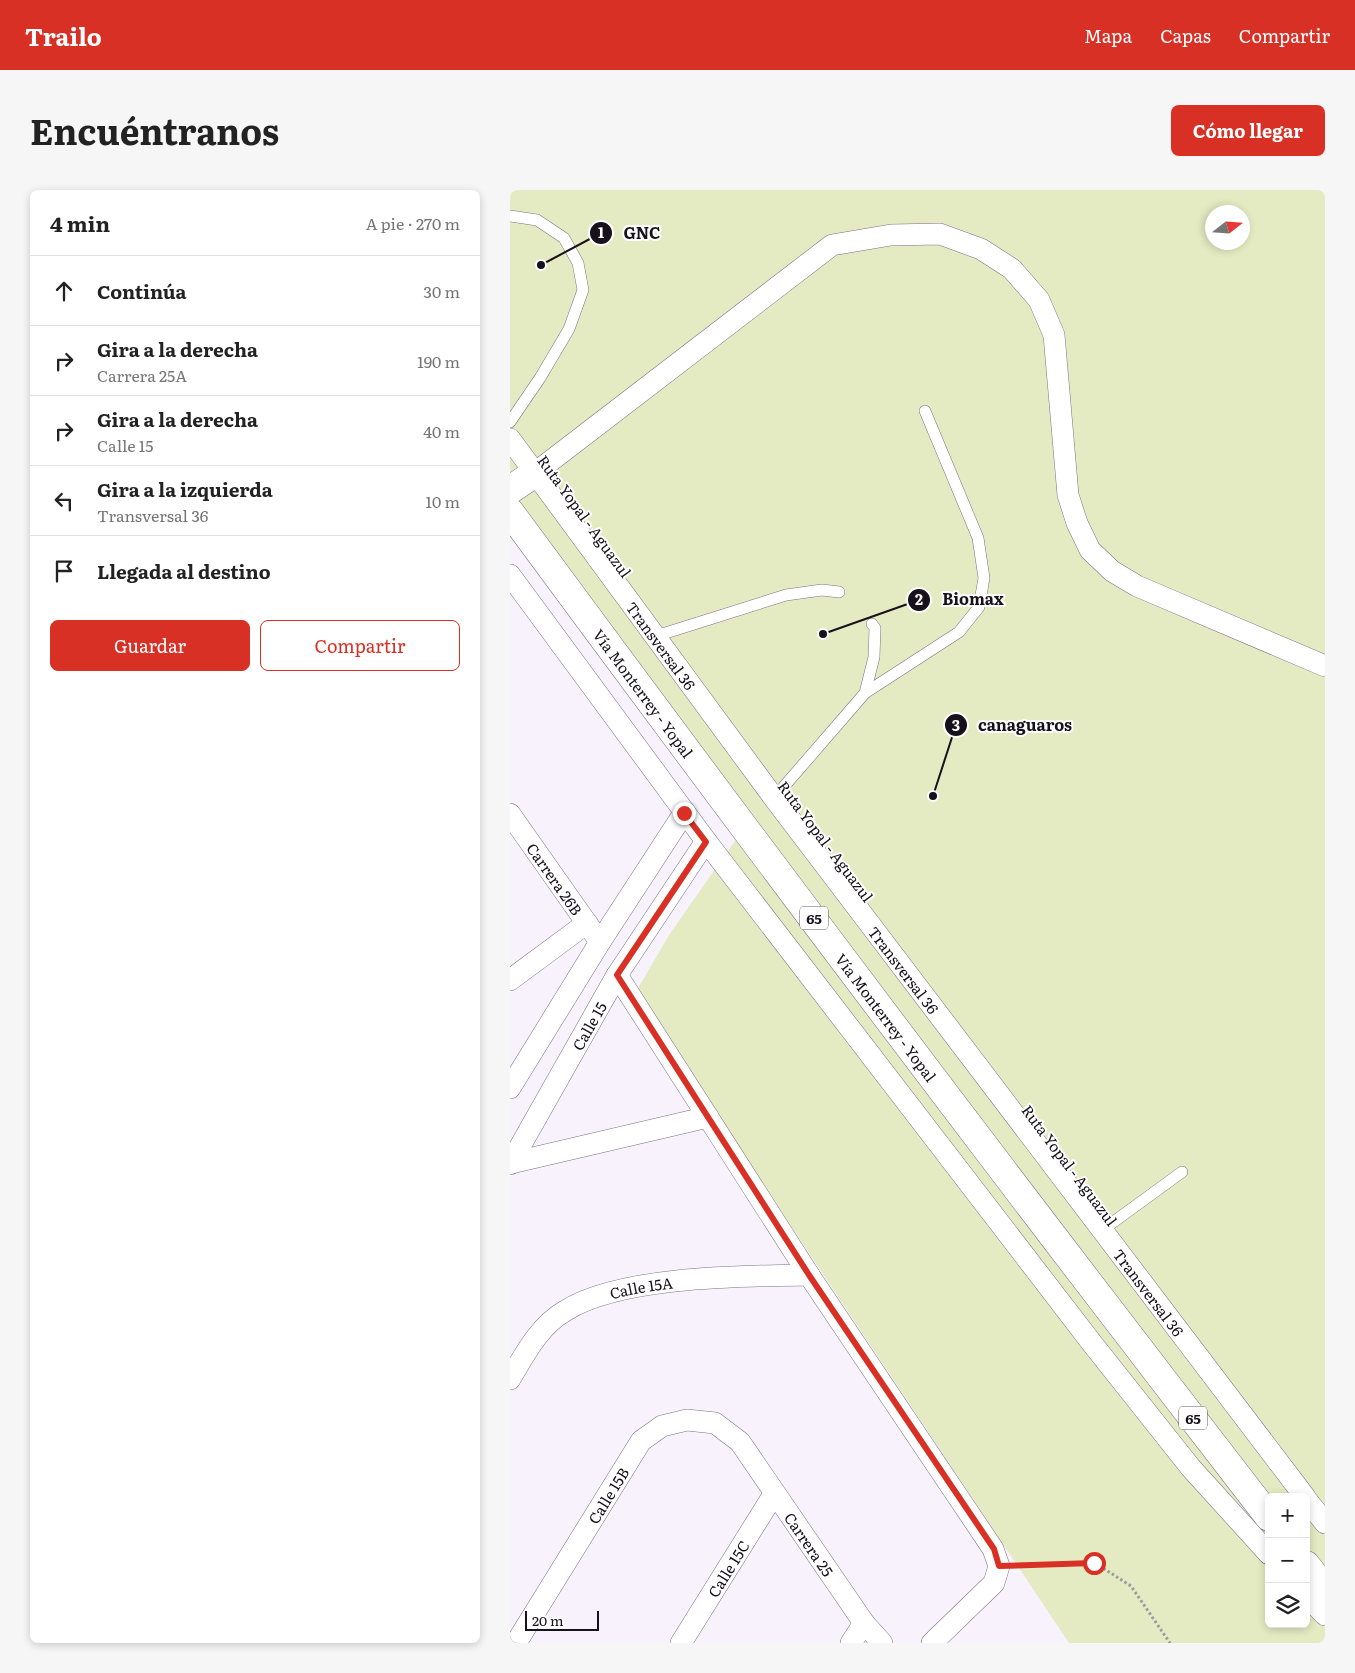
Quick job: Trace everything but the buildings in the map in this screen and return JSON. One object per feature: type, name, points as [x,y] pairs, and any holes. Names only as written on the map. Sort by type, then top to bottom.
[{"type":"main road","points":[[511,506],[535,473]]},
{"type":"main road","name":"Vía Monterrey - Yopal","points":[[511,506],[628,672],[1086,1280],[1265,1512]]},
{"type":"main road","points":[[1310,1570],[1325,1589]]},
{"type":"street","points":[[510,439],[535,473],[832,245],[891,235],[940,234],[981,249],[1012,269],[1039,300],[1054,335],[1068,495],[1077,523],[1090,550],[1112,571],[1137,586],[1325,666]]},
{"type":"street","name":"65","points":[[510,575],[684,813],[1108,1364],[1191,1468],[1265,1550]]},
{"type":"street","points":[[510,1088],[600,942],[684,813]]},
{"type":"street","name":"Carrera 26B","points":[[510,814],[600,942]]},
{"type":"street","name":"Calle 15","points":[[510,1164],[617,975],[706,842]]},
{"type":"street","points":[[510,980],[587,923]]},
{"type":"street","points":[[617,975],[809,1275],[994,1549],[997,1574],[932,1643]]},
{"type":"street","points":[[510,1164],[708,1117]]},
{"type":"street","name":"Transversal 36","points":[[1101,1231],[1302,1493]]},
{"type":"street","name":"Calle 15A","points":[[510,1379],[542,1329],[565,1310],[595,1297],[674,1282],[809,1275]]},
{"type":"street","name":"Calle 15B","points":[[516,1643],[641,1441],[662,1426],[687,1420],[715,1423],[740,1442]]},
{"type":"street","name":"Carrera 25","points":[[740,1442],[864,1623],[882,1643]]},
{"type":"street","name":"Calle 15C","points":[[681,1643],[774,1494]]},
{"type":"street","points":[[1310,1599],[1325,1615]]},
{"type":"street","points":[[851,1643],[864,1623]]},
{"type":"lane","points":[[510,216],[537,220],[564,238],[578,263],[583,290],[569,329],[540,378],[510,422]]},
{"type":"lane","points":[[774,798],[865,693],[959,632],[979,607],[984,578],[978,538],[925,412]]},
{"type":"lane","name":"Ruta Yopal - Aguazul","points":[[535,473],[774,798],[1101,1231]]},
{"type":"lane","points":[[656,636],[786,596],[822,590],[839,592]]},
{"type":"lane","points":[[865,693],[874,657],[875,628],[872,624]]},
{"type":"lane","points":[[1101,1231],[1182,1172]]},
{"type":"lane","points":[[1310,1503],[1325,1523]]},
{"type":"path","points":[[997,1574],[1094,1563],[1131,1586],[1170,1643]]},
{"type":"green space","points":[[510,190],[1325,190],[1325,1643],[1069,1643],[717,1115],[638,988],[671,932],[744,828],[510,513]]},
{"type":"place","name":"GNC","points":[[541,265]]},
{"type":"place","name":"Biomax","points":[[823,634]]},
{"type":"place","name":"canaguaros","points":[[933,796]]},
{"type":"route","points":[[684,813],[706,842],[617,975],[809,1275],[994,1549],[999,1566],[1094,1563]]}]
